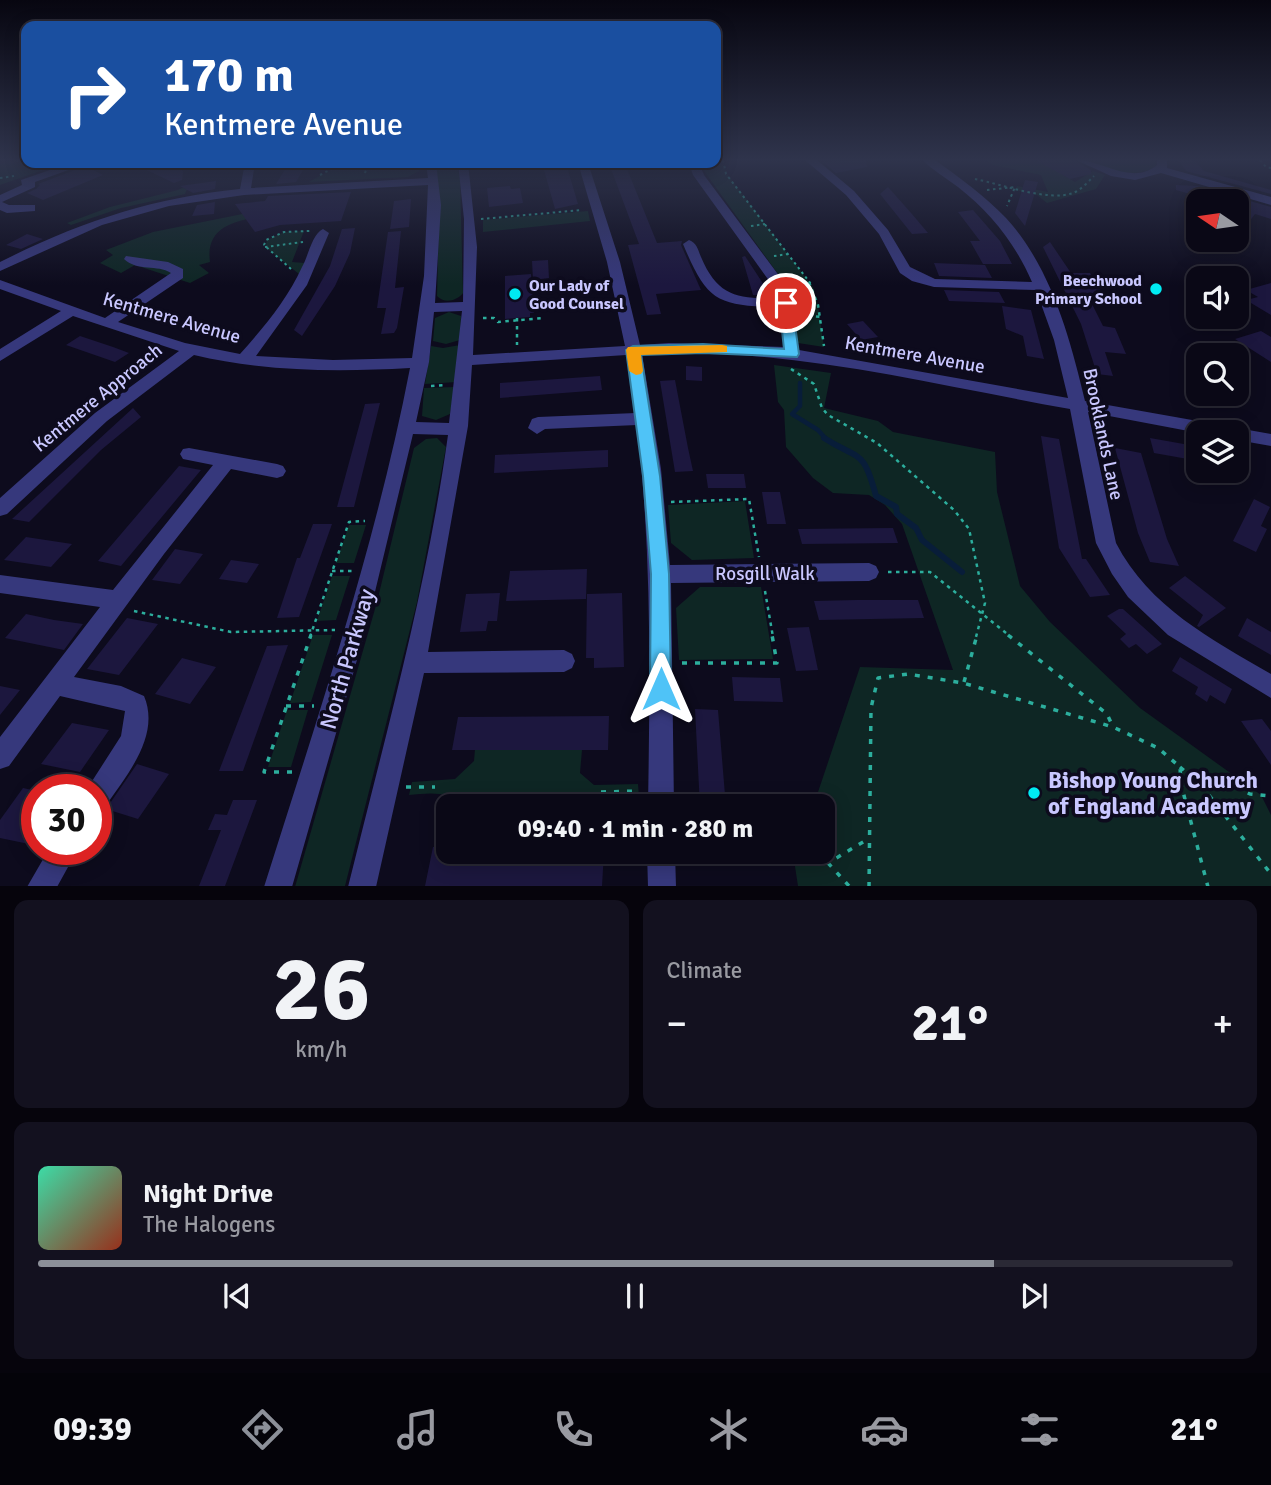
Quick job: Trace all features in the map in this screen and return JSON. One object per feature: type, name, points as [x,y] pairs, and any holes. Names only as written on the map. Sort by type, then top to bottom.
[{"type":"street","points":[[0,267],[64,230],[135,210],[185,201]]},
{"type":"street","name":"North Parkway","points":[[278,886],[335,705],[407,428],[429,309],[433,201]]},
{"type":"street","points":[[362,886],[415,663],[443,529],[458,426],[470,312],[468,201]]},
{"type":"street","points":[[596,201],[633,350],[644,419],[660,574],[661,794]]},
{"type":"street","points":[[718,201],[782,289],[787,309],[787,353]]},
{"type":"street","points":[[857,201],[884,233],[905,270],[917,278],[934,283],[1041,286]]},
{"type":"street","name":"Brooklands Lane","points":[[981,201],[1001,221],[1027,257],[1041,286],[1062,344],[1106,542],[1125,578],[1146,603],[1173,626],[1271,687]]},
{"type":"street","points":[[0,205],[7,209],[31,208]]},
{"type":"street","points":[[244,360],[289,305],[304,279],[322,237]]},
{"type":"street","points":[[689,244],[707,283],[718,293],[787,309]]},
{"type":"street","points":[[108,322],[178,275],[172,266],[140,265],[131,258]]},
{"type":"street","name":"Kentmere Avenue","points":[[0,284],[192,349],[244,360],[299,366],[356,367],[421,362]]},
{"type":"street","points":[[429,309],[470,312]]},
{"type":"street","points":[[0,356],[73,310]]},
{"type":"street","name":"Kentmere Approach","points":[[0,509],[101,417],[192,349]]},
{"type":"street","name":"Kentmere Avenue","points":[[466,360],[633,350],[703,349],[787,353],[1186,424]]},
{"type":"street","points":[[537,428],[537,423],[644,419]]},
{"type":"street","points":[[407,428],[448,429],[458,426]]},
{"type":"street","points":[[1249,436],[1271,440]]},
{"type":"street","points":[[189,454],[277,471]]},
{"type":"street","points":[[0,757],[115,603],[227,461]]},
{"type":"street","name":"Rosgill Walk","points":[[660,574],[869,572]]},
{"type":"street","points":[[0,583],[115,603]]},
{"type":"street","points":[[415,663],[564,660]]},
{"type":"street","points":[[55,684],[121,697],[136,704],[140,718],[134,739],[111,774]]},
{"type":"street","points":[[662,864],[662,886]]},
{"type":"street","points":[[42,886],[54,865]]},
{"type":"path","points":[[747,201],[813,287],[821,317],[825,359]]},
{"type":"path","points":[[1001,221],[1009,201]]},
{"type":"path","points":[[470,220],[599,209]]},
{"type":"path","points":[[265,247],[266,240],[277,233],[304,230],[322,237]]},
{"type":"path","points":[[265,247],[322,237]]},
{"type":"path","points":[[265,247],[304,279]]},
{"type":"path","points":[[787,309],[821,317]]},
{"type":"path","points":[[470,312],[494,318],[498,322],[543,317]]},
{"type":"path","points":[[516,345],[517,319]]},
{"type":"path","points":[[787,353],[781,366],[814,384],[822,408],[828,415],[877,443],[954,510],[970,529],[985,603],[963,683]]},
{"type":"path","points":[[416,387],[463,384]]},
{"type":"path","points":[[313,773],[264,772],[349,522],[384,520]]},
{"type":"path","points":[[869,572],[930,572],[1107,714],[1113,727]]},
{"type":"path","points":[[115,603],[231,632],[356,630]]},
{"type":"path","points":[[869,886],[871,708],[878,678],[908,674],[963,683],[1113,727],[1158,748],[1200,785],[1271,874]]},
{"type":"path","points":[[286,706],[335,705]]},
{"type":"path","points":[[1180,766],[1181,784],[1208,886]]},
{"type":"path","points":[[1200,785],[1222,780],[1250,794],[1271,796]]},
{"type":"path","points":[[385,788],[435,787]]},
{"type":"path","points":[[601,792],[618,794]]},
{"type":"path","points":[[835,859],[869,838]]},
{"type":"path","points":[[829,864],[849,886]]},
{"type":"green space","points":[[133,201],[151,201],[121,208],[71,225],[67,223]]},
{"type":"green space","points":[[438,201],[461,201],[463,293],[450,300],[437,296]]},
{"type":"green space","points":[[726,201],[748,201],[813,287],[824,347],[798,343],[788,288]]},
{"type":"green space","points":[[262,210],[263,216],[233,223],[217,233],[212,240],[210,262],[199,265],[209,273],[190,283],[135,265],[121,273],[100,263],[113,255],[106,250],[153,232]]},
{"type":"green space","points":[[588,211],[590,221],[483,232],[483,220]]},
{"type":"green space","points":[[304,231],[292,262],[305,263],[299,274],[269,250],[266,244],[267,240],[284,232]]},
{"type":"green space","points":[[449,312],[461,316],[460,340],[446,344],[433,341],[435,318]]},
{"type":"green space","points":[[460,345],[457,382],[425,384],[431,346],[443,348]]},
{"type":"green space","points":[[774,365],[831,373],[824,408],[878,421],[893,432],[995,452],[997,492],[1020,586],[1050,622],[1140,708],[1261,795],[1271,815],[1271,886],[798,886],[795,864],[835,864],[835,794],[817,794],[860,667],[953,670],[902,524],[885,505],[869,495],[833,493],[813,478],[786,447],[784,410],[778,402]]},
{"type":"green space","points":[[455,387],[450,414],[436,420],[422,416],[424,388]]},
{"type":"green space","points":[[437,438],[446,447],[417,602],[345,886],[295,886],[377,602],[414,448],[426,439]]},
{"type":"green space","points":[[745,501],[754,558],[692,560],[671,543],[668,505]]},
{"type":"green space","points":[[349,525],[366,525],[354,563],[336,563]]},
{"type":"green space","points":[[332,576],[350,576],[336,620],[317,621]]},
{"type":"green space","points":[[700,587],[761,587],[773,659],[679,660],[676,608]]},
{"type":"green space","points":[[313,635],[332,635],[311,702],[290,703]]},
{"type":"green space","points":[[287,710],[308,710],[291,767],[268,767]]},
{"type":"green space","points":[[475,749],[582,750],[580,773],[594,785],[638,784],[639,794],[409,795],[412,782],[455,779],[474,761]]},
{"type":"building","points":[[348,201],[341,221],[280,225],[255,232],[235,204]]},
{"type":"building","points":[[394,201],[411,201],[409,227],[390,229]]},
{"type":"building","points":[[488,201],[523,203],[489,207]]},
{"type":"building","points":[[553,201],[577,201],[578,204],[555,209]]},
{"type":"building","points":[[623,201],[640,201],[657,243],[682,241],[681,245],[701,290],[656,294],[661,314],[647,315],[628,245],[639,244]]},
{"type":"building","points":[[886,201],[900,201],[928,233],[912,234]]},
{"type":"building","points":[[1019,201],[1032,201],[1025,226],[1015,213]]},
{"type":"building","points":[[1250,201],[1271,207],[1271,219],[1255,214],[1250,220]]},
{"type":"building","points":[[215,202],[214,214],[192,216],[197,205]]},
{"type":"building","points":[[973,210],[1000,241],[1012,264],[983,264],[970,241],[980,241],[958,212]]},
{"type":"building","points":[[355,228],[350,253],[335,286],[302,336],[294,330],[330,266],[342,229]]},
{"type":"building","points":[[401,231],[395,288],[404,287],[397,328],[394,333],[381,334],[386,308],[377,308],[388,232]]},
{"type":"building","points":[[27,234],[43,239],[21,249],[6,245]]},
{"type":"building","points":[[1050,242],[1071,273],[1090,273],[1108,302],[1090,300],[1103,326],[1115,328],[1126,354],[1105,352],[1113,376],[1097,374],[1081,324],[1043,247]]},
{"type":"building","points":[[745,256],[764,285],[767,296],[753,295],[742,257]]},
{"type":"building","points":[[548,260],[549,278],[533,280],[532,261]]},
{"type":"building","points":[[934,263],[985,265],[992,278],[939,276]]},
{"type":"building","name":"Our Lady of Good Counsel","points":[[531,274],[534,313],[530,313],[530,317],[505,319],[505,276]]},
{"type":"building","points":[[1271,283],[1271,315],[1249,302],[1249,299],[1258,297],[1249,289]]},
{"type":"building","points":[[944,290],[999,292],[1005,303],[949,301]]},
{"type":"building","points":[[1002,306],[1031,310],[1044,359],[1027,356],[1023,336],[1006,329]]},
{"type":"building","points":[[863,321],[878,337],[861,340],[847,324]]},
{"type":"building","points":[[1261,331],[1271,337],[1271,362],[1249,348],[1249,343],[1241,343],[1235,339]]},
{"type":"building","points":[[80,336],[129,353],[115,362],[66,345]]},
{"type":"building","points":[[686,366],[702,367],[702,381],[686,380]]},
{"type":"building","points":[[600,376],[602,390],[500,398],[500,383]]},
{"type":"building","points":[[675,380],[693,471],[675,472],[660,381]]},
{"type":"building","points":[[380,403],[354,507],[337,507],[365,404]]},
{"type":"building","points":[[133,408],[141,417],[101,450],[29,522],[12,519]]},
{"type":"building","points":[[1041,436],[1059,439],[1082,559],[1086,559],[1110,595],[1090,597],[1059,548]]},
{"type":"building","points":[[1150,438],[1186,444],[1186,459],[1154,453]]},
{"type":"building","points":[[1115,448],[1141,453],[1167,539],[1179,566],[1150,562],[1138,533]]},
{"type":"building","points":[[608,450],[608,467],[494,473],[495,455]]},
{"type":"building","points":[[179,466],[201,470],[121,566],[98,561]]},
{"type":"building","points":[[706,474],[744,474],[746,488],[708,488]]},
{"type":"building","points":[[762,492],[780,492],[786,524],[767,524]]},
{"type":"building","points":[[1254,499],[1270,507],[1261,526],[1267,529],[1256,552],[1233,541]]},
{"type":"building","points":[[313,524],[332,524],[299,617],[277,618],[297,558],[300,558]]},
{"type":"building","points":[[893,528],[898,543],[802,544],[798,529]]},
{"type":"building","points":[[26,537],[72,544],[51,567],[4,560]]},
{"type":"building","points":[[175,549],[203,554],[180,584],[152,580]]},
{"type":"building","points":[[231,560],[259,564],[247,583],[219,579]]},
{"type":"building","points":[[587,569],[586,599],[506,601],[510,571]]},
{"type":"building","points":[[1185,576],[1226,608],[1199,627],[1197,626],[1203,615],[1169,588]]},
{"type":"building","points":[[500,593],[497,621],[488,621],[486,631],[460,632],[466,594]]},
{"type":"building","points":[[622,593],[624,667],[594,668],[594,658],[586,658],[587,594]]},
{"type":"building","points":[[918,600],[924,618],[819,620],[814,601]]},
{"type":"building","points":[[1123,609],[1162,644],[1147,654],[1136,644],[1129,648],[1120,639],[1126,634],[1107,616]]},
{"type":"building","points":[[26,614],[83,624],[64,650],[5,638]]},
{"type":"building","points":[[127,618],[158,624],[119,675],[87,669]]},
{"type":"building","points":[[1247,618],[1271,632],[1271,655],[1238,636]]},
{"type":"building","points":[[809,627],[818,670],[796,671],[787,628]]},
{"type":"building","points":[[288,645],[243,771],[219,771],[267,646]]},
{"type":"building","points":[[1180,657],[1232,689],[1225,704],[1210,695],[1207,702],[1195,694],[1198,687],[1172,671]]},
{"type":"building","points":[[182,658],[216,667],[190,704],[155,694]]},
{"type":"building","points":[[732,677],[780,678],[783,702],[734,701]]},
{"type":"building","points":[[0,686],[20,690],[0,715]]},
{"type":"building","points":[[695,709],[718,710],[725,794],[699,794]]},
{"type":"building","points":[[609,716],[608,750],[452,750],[458,717]]},
{"type":"building","points":[[1262,719],[1271,731],[1271,765],[1241,721]]},
{"type":"building","points":[[72,723],[109,730],[80,772],[41,764]]},
{"type":"building","points":[[137,764],[169,774],[138,819],[112,811],[112,800]]},
{"type":"building","points":[[21,791],[21,842],[0,838],[0,820]]},
{"type":"building","points":[[233,800],[257,800],[225,886],[199,886],[221,830],[208,830],[215,814],[227,815]]},
{"type":"building","points":[[433,847],[436,847],[436,864],[603,864],[602,886],[425,886]]},
{"type":"waterway","points":[[800,383],[800,406],[792,414],[818,430],[826,439]]},
{"type":"waterway","points":[[824,438],[859,458],[867,470],[876,496],[896,507],[897,514],[916,528],[922,540],[962,572]]},
{"type":"slow traffic","points":[[636,371],[633,350],[722,349]]},
{"type":"place","name":"Beechwood Primary School","points":[[1156,289]]},
{"type":"place","name":"Our Lady of Good Counsel","points":[[515,294]]},
{"type":"place","name":"Bishop Young Church of England Academy","points":[[1034,793]]},
{"type":"route","points":[[661,689],[660,574],[652,476],[633,350],[669,348],[792,354],[786,303]]}]
